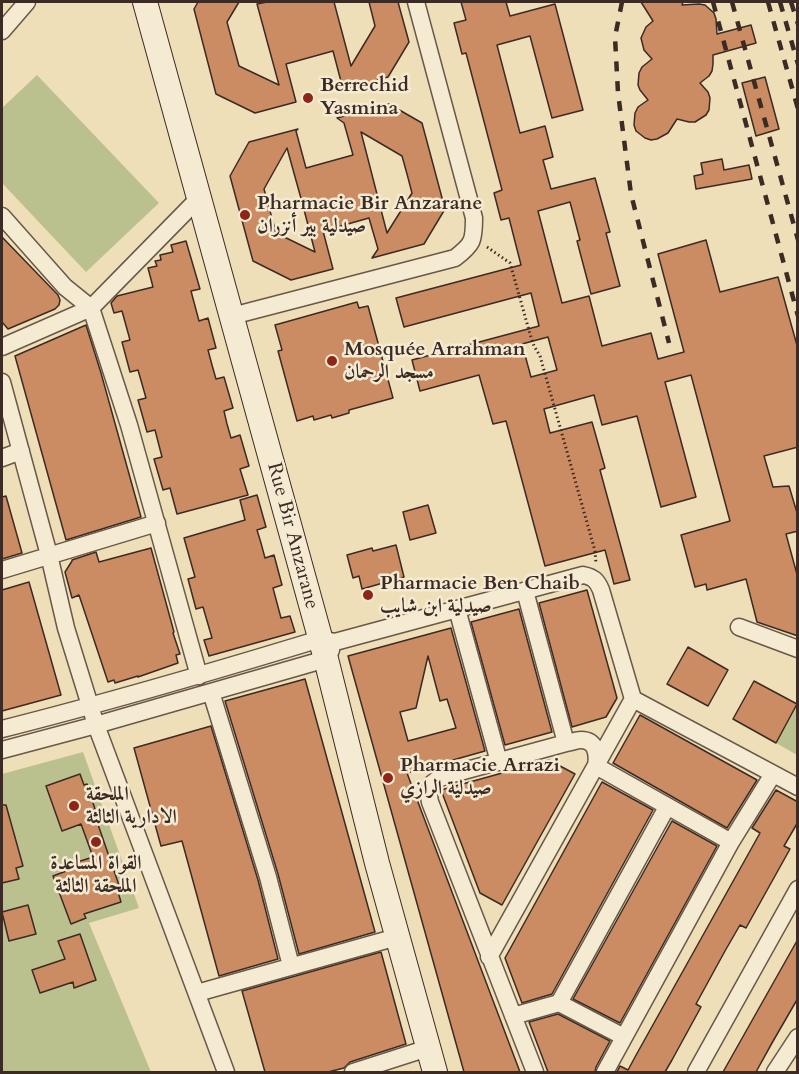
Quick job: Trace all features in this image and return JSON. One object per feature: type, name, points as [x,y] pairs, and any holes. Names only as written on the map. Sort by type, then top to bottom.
[{"type":"street","points":[[2,32],[27,2]]},
{"type":"street","name":"Rue Bir Anzarane","points":[[145,2],[327,647],[377,863],[435,1072]]},
{"type":"street","points":[[232,316],[455,258],[474,238],[474,218],[416,2]]},
{"type":"street","points":[[2,347],[91,308],[199,198]]},
{"type":"street","points":[[2,216],[65,287],[91,308],[129,425],[199,676]]},
{"type":"street","points":[[2,382],[49,555],[66,628],[96,725],[226,1072]]},
{"type":"street","points":[[2,458],[21,452]]},
{"type":"street","points":[[2,570],[157,523]]},
{"type":"street","points":[[2,729],[91,707],[199,676],[327,647],[583,575],[592,576],[598,582],[601,590],[633,699],[489,957]]},
{"type":"street","points":[[525,591],[566,744]]},
{"type":"street","points":[[457,609],[499,762]]},
{"type":"street","points":[[739,627],[798,649]]},
{"type":"street","points":[[2,749],[211,692],[327,647]]},
{"type":"street","points":[[211,692],[268,877],[291,966]]},
{"type":"street","points":[[633,699],[798,787]]},
{"type":"street","points":[[535,1072],[430,802],[429,787],[435,780],[582,740],[591,743],[596,750],[596,766]]},
{"type":"street","points":[[596,766],[731,842]]},
{"type":"street","points":[[605,1072],[731,842],[773,774]]},
{"type":"street","points":[[558,1003],[667,807]]},
{"type":"street","points":[[696,1072],[798,889]]},
{"type":"street","points":[[197,993],[398,937]]},
{"type":"street","points":[[513,1016],[558,1003],[624,1037]]},
{"type":"street","points":[[775,1072],[798,1038]]},
{"type":"street","points":[[353,1072],[428,1048]]},
{"type":"path","points":[[474,238],[510,263],[530,334],[540,356],[595,551],[596,564],[592,576]]},
{"type":"green space","points":[[37,75],[159,203],[86,272],[2,183],[2,108]]},
{"type":"green space","points":[[797,703],[797,755],[776,743]]},
{"type":"green space","points":[[83,752],[139,908],[89,923],[151,1072],[2,1072],[2,774]]},
{"type":"building","points":[[198,2],[239,2],[227,22],[239,66],[279,85],[257,4],[334,2],[351,66],[375,26],[369,2],[398,2],[409,42],[388,77],[343,89],[333,51],[286,64],[296,102],[255,113],[216,94],[194,9]]},
{"type":"building","points":[[461,2],[506,2],[510,16],[555,4],[583,110],[552,118],[530,36],[497,45],[520,133],[545,126],[553,157],[543,160],[551,189],[595,178],[610,232],[606,233],[620,286],[591,294],[577,241],[580,240],[570,202],[538,211],[562,303],[589,296],[602,346],[651,333],[658,359],[684,352],[658,254],[706,240],[720,292],[778,277],[798,349],[798,447],[764,456],[773,487],[789,486],[798,516],[798,531],[786,534],[798,578],[798,636],[757,622],[746,579],[707,590],[706,584],[695,587],[681,535],[730,521],[691,375],[665,382],[696,497],[661,507],[637,416],[602,425],[594,395],[544,409],[550,433],[592,422],[605,468],[600,470],[630,580],[614,584],[605,550],[545,566],[506,421],[493,424],[479,375],[420,391],[412,360],[539,326],[531,293],[404,327],[396,298],[521,265],[509,218],[501,220],[494,193],[502,190],[466,53],[462,54],[454,23],[466,20]],"holes":[[[548,337],[557,370],[531,377],[522,344]]]},
{"type":"building","points":[[641,2],[683,2],[682,5],[705,5],[714,13],[717,34],[751,25],[756,43],[713,55],[712,71],[700,83],[710,98],[706,115],[695,122],[677,119],[668,133],[651,140],[636,131],[634,125],[638,107],[648,100],[638,85],[639,73],[642,67],[652,59],[644,50],[641,38],[646,27],[653,21]]},
{"type":"building","points":[[765,77],[779,129],[756,136],[742,83]]},
{"type":"building","points":[[389,104],[422,123],[445,209],[424,244],[372,258],[378,249],[369,218],[323,231],[333,269],[291,280],[253,261],[230,176],[249,142],[298,129],[296,131],[306,168],[353,155],[344,123],[337,118]],"holes":[[[361,132],[402,156],[412,193],[387,233]],[[287,148],[302,202],[315,252],[276,233],[264,189]]]},
{"type":"building","points":[[722,159],[724,170],[749,165],[752,179],[696,189],[694,176],[703,174],[701,163]]},
{"type":"building","points":[[2,237],[58,295],[60,300],[55,309],[8,329],[2,322]]},
{"type":"building","points":[[186,241],[200,289],[191,291],[199,321],[208,318],[216,348],[208,350],[212,365],[216,379],[224,377],[233,408],[224,411],[227,424],[231,438],[240,435],[249,466],[240,469],[248,495],[177,514],[170,488],[163,490],[154,459],[162,457],[155,430],[147,432],[138,400],[146,398],[138,370],[130,372],[122,342],[130,340],[122,311],[114,313],[111,303],[117,296],[153,287],[148,268],[157,266],[155,261],[161,260],[160,255],[173,252],[171,245]]},
{"type":"building","name":"Mosquée Arrahman مسجد الرحمان","points":[[357,302],[359,308],[368,306],[393,398],[349,410],[349,413],[332,418],[331,415],[314,420],[313,416],[297,421],[278,351],[282,350],[275,325]]},
{"type":"building","points":[[86,325],[141,517],[66,540],[15,356]]},
{"type":"building","points":[[257,495],[266,527],[257,530],[265,558],[274,555],[282,585],[273,588],[281,618],[290,616],[295,632],[209,656],[204,640],[212,638],[203,607],[196,609],[188,579],[195,577],[184,538],[245,520],[240,500]]},
{"type":"building","points":[[6,496],[22,553],[2,559],[2,497]]},
{"type":"building","points":[[428,505],[436,533],[410,540],[403,512]]},
{"type":"building","points":[[396,545],[404,577],[362,589],[359,576],[353,578],[347,555],[372,548],[373,551]]},
{"type":"building","points":[[151,548],[180,654],[176,655],[178,663],[138,677],[115,683],[114,680],[108,682],[79,595],[72,598],[65,572],[72,560],[96,552],[99,562]]},
{"type":"building","points":[[29,582],[61,695],[2,711],[2,590]]},
{"type":"building","points":[[587,590],[617,698],[606,717],[572,727],[539,603]]},
{"type":"building","points":[[519,609],[552,732],[505,745],[471,622]]},
{"type":"building","points":[[451,628],[485,751],[407,773],[520,1072],[464,1072],[348,656]],"holes":[[[428,656],[440,701],[447,699],[456,728],[408,741],[400,712],[416,708]]]},
{"type":"building","points":[[688,647],[728,670],[708,706],[667,684]]},
{"type":"building","points":[[305,679],[375,932],[299,954],[278,874],[225,701]]},
{"type":"building","points":[[754,681],[797,704],[776,743],[733,719]]},
{"type":"building","points":[[640,715],[757,780],[727,828],[613,763]]},
{"type":"building","points":[[211,726],[258,880],[278,959],[219,976],[182,841],[161,846],[134,748]]},
{"type":"building","points":[[549,760],[575,774],[502,905],[480,893],[441,790]]},
{"type":"building","points":[[80,774],[84,785],[87,784],[95,809],[93,810],[121,891],[118,892],[121,902],[84,914],[86,918],[71,924],[53,876],[69,870],[68,865],[93,857],[81,824],[62,831],[46,786]]},
{"type":"building","points":[[602,782],[653,810],[552,994],[522,1003],[505,958]]},
{"type":"building","points":[[776,790],[798,802],[798,822],[784,846],[790,849],[746,928],[740,925],[725,951],[696,1004],[701,1007],[672,1060],[665,1072],[617,1072],[620,1066],[628,1070],[760,833],[752,828]]},
{"type":"building","points":[[2,805],[6,805],[23,866],[16,868],[19,879],[2,883]]},
{"type":"building","points":[[672,821],[717,846],[620,1023],[573,999]]},
{"type":"building","points":[[28,905],[36,934],[9,941],[2,912]]},
{"type":"building","points":[[80,934],[96,980],[74,988],[73,982],[40,993],[32,970],[65,959],[58,941]]},
{"type":"building","points":[[798,939],[798,998],[756,1072],[723,1072]]},
{"type":"building","points":[[381,952],[406,1044],[350,1062],[344,1068],[328,1072],[265,1072],[242,991]]},
{"type":"building","points":[[558,1014],[610,1041],[595,1072],[548,1072],[529,1022]]},
{"type":"railway","points":[[622,2],[615,37],[618,93],[631,194],[669,343]]},
{"type":"railway","points":[[713,2],[798,316]]},
{"type":"railway","points":[[732,2],[798,240]]},
{"type":"railway","points":[[768,2],[798,109]]},
{"type":"railway","points":[[780,2],[798,64]]},
{"type":"railway","points":[[791,2],[798,24]]},
{"type":"place","name":"Berrechid Yasmina","points":[[308,98]]},
{"type":"place","name":"Pharmacie Bir Anzarane صيدلية بير أنزران","points":[[245,215]]},
{"type":"place","name":"Mosquée Arrahman مسجد الرحمان","points":[[332,361]]},
{"type":"place","name":"Pharmacie Ben Chaib صيدلية ابن شايب","points":[[368,595]]},
{"type":"place","name":"Pharmacie Arrazi صيدلية الرازي","points":[[388,778]]},
{"type":"place","name":"الملحقة الادارية الثالثة","points":[[74,806]]},
{"type":"place","name":"القواة المساعدة الملحقة الثالثة","points":[[96,842]]}]
